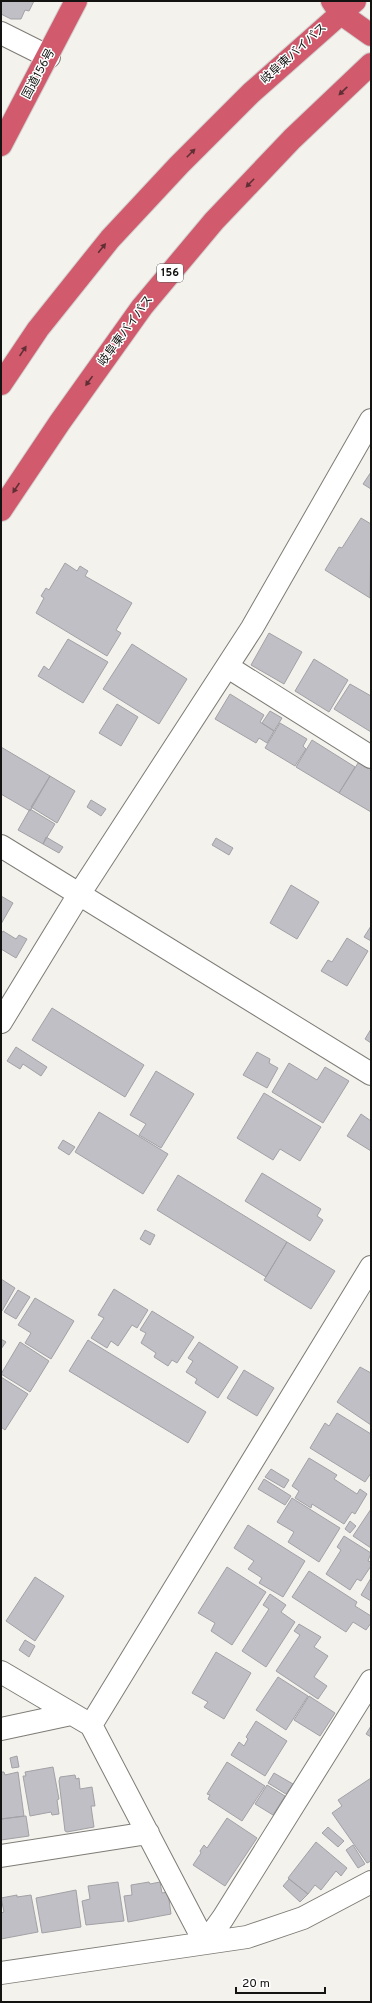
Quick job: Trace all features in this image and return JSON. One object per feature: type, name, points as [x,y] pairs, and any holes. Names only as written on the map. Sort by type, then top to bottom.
[{"type":"highway","name":"国道156号","points":[[1,146],[49,57],[76,1]]},
{"type":"highway","points":[[342,5],[371,35]]},
{"type":"highway","name":"岐阜東バイパス","points":[[1,384],[38,329],[110,239],[179,165],[342,5]]},
{"type":"highway","name":"岐阜東バイパス","points":[[1,510],[60,422],[142,307],[214,221],[292,139],[371,64]]},
{"type":"street","points":[[1,33],[49,57]]},
{"type":"street","points":[[1,1022],[78,896],[228,667],[371,420]]},
{"type":"street","points":[[228,667],[371,757]]},
{"type":"street","points":[[1,846],[78,896],[371,1074]]},
{"type":"street","points":[[91,1725],[371,1267]]},
{"type":"street","points":[[1,1672],[91,1725],[205,1943]]},
{"type":"street","points":[[205,1943],[227,1911],[371,1682]]},
{"type":"street","points":[[1,1729],[71,1714]]},
{"type":"street","points":[[1,1856],[148,1833]]},
{"type":"street","points":[[1,1973],[247,1936],[303,1918],[371,1882]]},
{"type":"building","points":[[1,1],[34,1],[29,11],[25,10],[21,19],[11,19],[1,14]]},
{"type":"building","points":[[371,472],[371,489],[363,484]]},
{"type":"building","points":[[361,518],[371,524],[370,598],[325,570],[339,547],[342,548]]},
{"type":"building","points":[[65,563],[77,571],[80,566],[88,571],[85,576],[132,603],[116,630],[121,633],[107,656],[36,613],[44,598],[41,596],[46,588],[49,590]]},
{"type":"building","points":[[269,633],[302,652],[284,684],[251,665]]},
{"type":"building","points":[[68,639],[108,662],[83,703],[38,676],[44,666],[49,670]]},
{"type":"building","points":[[132,644],[187,679],[159,724],[103,689]]},
{"type":"building","points":[[314,659],[348,680],[329,712],[295,691]]},
{"type":"building","points":[[350,684],[371,696],[371,732],[334,709]]},
{"type":"building","points":[[230,694],[264,715],[260,722],[274,731],[267,743],[259,738],[256,743],[215,719]]},
{"type":"building","points":[[117,704],[138,717],[121,746],[99,733]]},
{"type":"building","points":[[270,711],[282,718],[274,731],[262,723]]},
{"type":"building","points":[[280,723],[307,739],[303,746],[306,749],[295,766],[265,748]]},
{"type":"building","points":[[312,740],[355,767],[339,793],[296,767]]},
{"type":"building","points":[[1,747],[50,776],[30,811],[1,794]]},
{"type":"building","points":[[360,760],[371,766],[371,812],[339,793]]},
{"type":"building","points":[[50,776],[75,791],[57,823],[31,807]]},
{"type":"building","points":[[91,800],[106,809],[101,816],[87,807]]},
{"type":"building","points":[[30,809],[55,824],[43,844],[18,830]]},
{"type":"building","points":[[46,837],[63,847],[59,853],[43,844]]},
{"type":"building","points":[[216,838],[233,848],[229,855],[212,845]]},
{"type":"building","points":[[291,885],[319,902],[297,939],[270,923]]},
{"type":"building","points":[[1,896],[13,903],[1,924]]},
{"type":"building","points":[[371,926],[371,941],[364,937]]},
{"type":"building","points":[[3,931],[16,939],[19,935],[27,939],[16,958],[1,949],[1,934]]},
{"type":"building","points":[[347,938],[368,951],[347,986],[321,971],[328,960],[332,962]]},
{"type":"building","points":[[52,1008],[144,1065],[125,1097],[32,1040]]},
{"type":"building","points":[[371,1029],[371,1043],[365,1039]]},
{"type":"building","points":[[16,1047],[47,1067],[41,1076],[23,1064],[20,1069],[7,1061]]},
{"type":"building","points":[[257,1052],[270,1059],[269,1063],[278,1068],[267,1088],[243,1075]]},
{"type":"building","points":[[289,1063],[317,1080],[325,1067],[349,1081],[323,1123],[272,1092]]},
{"type":"building","points":[[156,1071],[194,1094],[161,1148],[139,1135],[146,1124],[130,1115]]},
{"type":"building","points":[[264,1093],[321,1127],[300,1161],[280,1149],[273,1160],[237,1138]]},
{"type":"building","points":[[99,1112],[168,1154],[143,1194],[75,1152]]},
{"type":"building","points":[[361,1114],[371,1121],[371,1151],[347,1136]]},
{"type":"building","points":[[63,1140],[75,1147],[69,1155],[58,1148]]},
{"type":"building","points":[[262,1173],[321,1209],[317,1216],[323,1220],[310,1241],[245,1201]]},
{"type":"building","points":[[178,1175],[287,1242],[266,1277],[157,1210]]},
{"type":"building","points":[[145,1230],[155,1235],[150,1245],[140,1239]]},
{"type":"building","points":[[287,1242],[335,1271],[311,1309],[264,1280]]},
{"type":"building","points":[[1,1279],[15,1288],[2,1311],[1,1310]]},
{"type":"building","points":[[114,1289],[148,1310],[137,1328],[132,1325],[118,1346],[111,1341],[107,1348],[91,1338],[104,1318],[98,1315]]},
{"type":"building","points":[[18,1290],[30,1297],[16,1319],[4,1312]]},
{"type":"building","points":[[35,1298],[74,1321],[51,1359],[25,1343],[31,1333],[18,1325]]},
{"type":"building","points":[[152,1311],[194,1337],[177,1363],[172,1360],[168,1366],[154,1357],[156,1353],[141,1343],[146,1333],[140,1330]]},
{"type":"building","points":[[1,1339],[6,1342],[1,1349]]},
{"type":"building","points":[[88,1340],[206,1412],[188,1443],[69,1371]]},
{"type":"building","points":[[20,1342],[49,1361],[30,1392],[1,1374]]},
{"type":"building","points":[[199,1342],[238,1367],[218,1398],[195,1383],[197,1379],[186,1372],[193,1361],[188,1358]]},
{"type":"building","points":[[360,1367],[371,1373],[371,1425],[337,1402]]},
{"type":"building","points":[[244,1370],[274,1388],[257,1416],[227,1398]]},
{"type":"building","points":[[1,1377],[28,1394],[5,1430],[1,1427]]},
{"type":"building","points":[[337,1413],[371,1434],[371,1473],[365,1482],[310,1448],[325,1423],[329,1426]]},
{"type":"building","points":[[309,1458],[337,1475],[334,1479],[357,1494],[360,1489],[367,1494],[355,1514],[352,1512],[344,1524],[312,1504],[311,1508],[295,1498],[299,1491],[292,1486]]},
{"type":"building","points":[[271,1469],[289,1480],[284,1488],[265,1477]]},
{"type":"building","points":[[264,1479],[291,1496],[285,1505],[258,1489]]},
{"type":"building","points":[[292,1498],[340,1528],[319,1562],[288,1542],[294,1532],[277,1522]]},
{"type":"building","points":[[371,1509],[371,1548],[353,1536]]},
{"type":"building","points":[[350,1521],[356,1526],[350,1533],[345,1529]]},
{"type":"building","points":[[248,1525],[305,1561],[283,1597],[259,1583],[262,1578],[248,1569],[254,1561],[234,1548]]},
{"type":"building","points":[[344,1536],[371,1553],[368,1561],[371,1562],[371,1566],[361,1581],[357,1579],[350,1590],[326,1574],[341,1550],[337,1547]]},
{"type":"building","points":[[227,1567],[266,1592],[232,1645],[211,1631],[215,1623],[198,1613]]},
{"type":"building","points":[[309,1571],[357,1602],[355,1606],[371,1616],[371,1623],[366,1630],[353,1622],[346,1632],[292,1597]]},
{"type":"building","points":[[35,1577],[64,1596],[35,1641],[6,1621]]},
{"type":"building","points":[[371,1578],[371,1601],[361,1595]]},
{"type":"building","points":[[270,1594],[286,1605],[281,1612],[295,1622],[266,1667],[242,1651],[269,1609],[263,1605]]},
{"type":"building","points":[[299,1624],[321,1637],[314,1647],[328,1656],[314,1677],[327,1686],[318,1699],[276,1671],[300,1635],[294,1631]]},
{"type":"building","points":[[25,1640],[35,1646],[29,1657],[19,1650]]},
{"type":"building","points":[[216,1652],[251,1673],[224,1719],[204,1707],[208,1702],[192,1693]]},
{"type":"building","points":[[278,1677],[308,1696],[286,1730],[256,1710]]},
{"type":"building","points":[[309,1696],[335,1713],[320,1736],[294,1720]]},
{"type":"building","points":[[256,1721],[287,1741],[265,1776],[231,1755],[239,1742],[244,1746],[248,1739],[246,1737]]},
{"type":"building","points":[[371,1726],[371,1737],[366,1734]]},
{"type":"building","points":[[17,1756],[19,1767],[12,1768],[10,1758]]},
{"type":"building","points":[[227,1762],[265,1786],[242,1821],[208,1799],[210,1795],[207,1794]]},
{"type":"building","points":[[53,1767],[59,1799],[57,1800],[59,1814],[52,1815],[51,1812],[30,1816],[23,1776],[26,1776],[25,1772]]},
{"type":"building","points":[[1,1772],[4,1772],[5,1775],[18,1772],[24,1816],[1,1819]]},
{"type":"building","points":[[274,1773],[293,1784],[286,1794],[268,1783]]},
{"type":"building","points":[[75,1775],[76,1779],[79,1778],[80,1789],[92,1787],[95,1806],[91,1806],[94,1827],[67,1832],[65,1831],[59,1781],[60,1777]]},
{"type":"building","points":[[371,1778],[371,1861],[367,1863],[332,1813],[342,1806],[338,1800]]},
{"type":"building","points":[[267,1785],[285,1796],[273,1815],[255,1804]]},
{"type":"building","points":[[26,1816],[29,1836],[1,1840],[1,1819]]},
{"type":"building","points":[[227,1818],[257,1838],[225,1886],[193,1865],[201,1853],[200,1851],[204,1845],[207,1848]]},
{"type":"building","points":[[328,1827],[344,1841],[338,1847],[322,1833]]},
{"type":"building","points":[[316,1842],[347,1868],[341,1876],[336,1871],[321,1890],[315,1885],[308,1894],[288,1878]]},
{"type":"building","points":[[353,1845],[365,1864],[358,1868],[346,1850]]},
{"type":"building","points":[[289,1879],[308,1894],[300,1902],[283,1886]]},
{"type":"building","points":[[118,1882],[124,1921],[86,1925],[82,1901],[90,1899],[88,1886]]},
{"type":"building","points":[[149,1882],[150,1884],[160,1882],[162,1893],[168,1892],[171,1914],[128,1922],[124,1896],[132,1895],[131,1885]]},
{"type":"building","points":[[76,1890],[81,1927],[42,1933],[36,1898]]},
{"type":"building","points":[[17,1895],[17,1897],[31,1895],[38,1932],[1,1939],[1,1913],[4,1912],[1,1898]]}]
